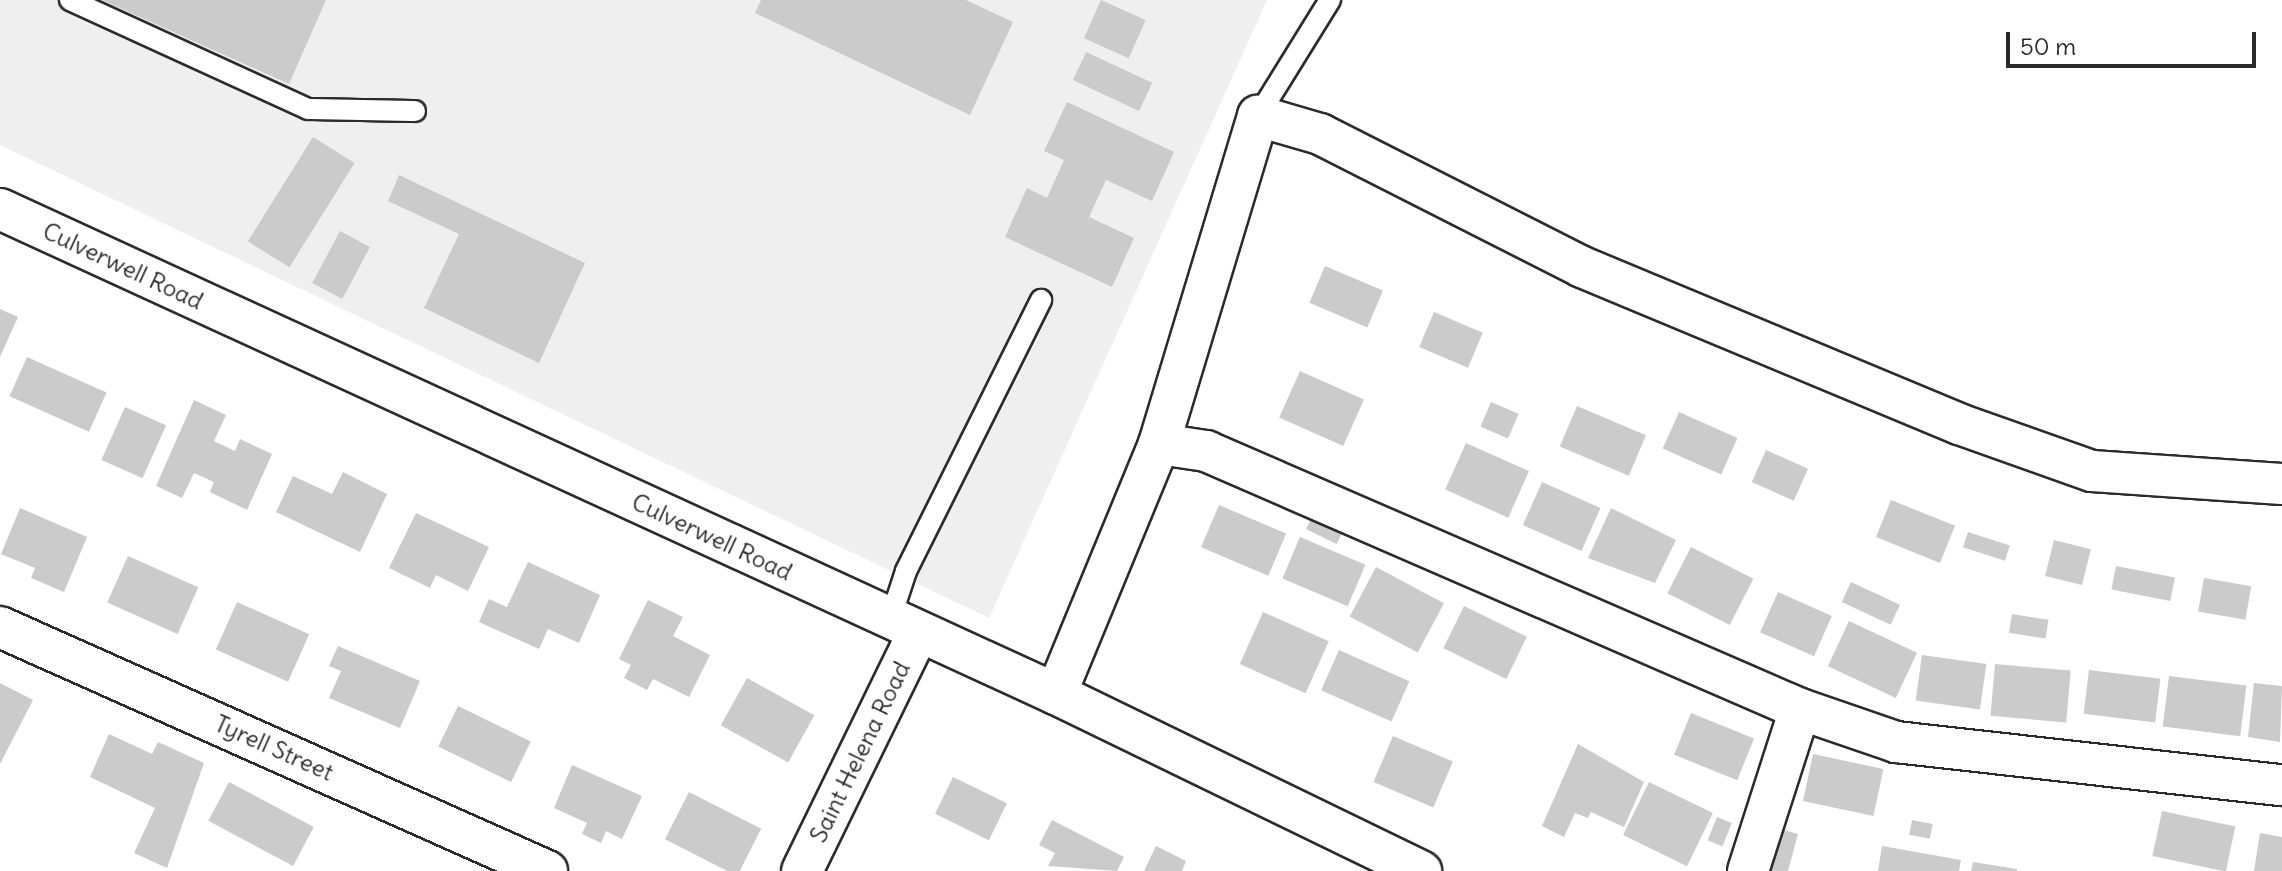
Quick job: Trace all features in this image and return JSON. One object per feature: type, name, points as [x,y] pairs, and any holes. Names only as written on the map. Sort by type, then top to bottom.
[{"type":"street","points":[[1056,694],[1159,444],[1258,116],[1320,134],[1582,267],[1959,424],[2092,471],[2282,484]]},
{"type":"street","name":"Culverwell Road","points":[[0,209],[1056,694],[1421,871]]},
{"type":"street","points":[[1159,444],[1206,451],[1800,709],[1896,742],[2282,785]]},
{"type":"street","name":"Saint Helena Road","points":[[802,871],[904,626]]},
{"type":"street","name":"Tyrell Street","points":[[0,627],[547,871]]},
{"type":"street","points":[[1748,871],[1800,709]]},
{"type":"lane","points":[[70,0],[308,109],[415,111]]},
{"type":"lane","points":[[1258,116],[1330,0]]},
{"type":"lane","points":[[904,626],[906,571],[1041,300]]},
{"type":"shaded area","points":[[0,0],[1267,0],[989,618],[0,145]]},
{"type":"building","points":[[102,0],[326,0],[289,84]]},
{"type":"building","points":[[761,0],[966,0],[1013,22],[970,115],[755,13]]},
{"type":"building","points":[[1101,0],[1146,20],[1129,58],[1084,38]]},
{"type":"building","points":[[1086,52],[1152,83],[1139,111],[1073,80]]},
{"type":"building","points":[[1067,102],[1174,152],[1152,201],[1106,180],[1089,217],[1134,238],[1112,287],[1005,237],[1027,188],[1047,198],[1064,160],[1044,151]]},
{"type":"building","points":[[313,137],[355,163],[289,267],[248,241]]},
{"type":"building","points":[[399,175],[585,263],[539,363],[424,308],[459,234],[388,201]]},
{"type":"building","points":[[340,231],[370,247],[342,299],[312,283]]},
{"type":"building","points":[[1325,266],[1383,291],[1367,327],[1309,303]]},
{"type":"building","points":[[0,309],[18,317],[0,357]]},
{"type":"building","points":[[1434,312],[1483,333],[1468,368],[1419,347]]},
{"type":"building","points":[[27,357],[106,392],[89,432],[10,396]]},
{"type":"building","points":[[1300,371],[1364,399],[1343,446],[1279,418]]},
{"type":"building","points":[[194,400],[226,415],[214,441],[235,451],[240,439],[272,454],[247,510],[210,492],[214,482],[194,473],[182,498],[156,486]]},
{"type":"building","points":[[1491,402],[1519,414],[1508,439],[1480,427]]},
{"type":"building","points":[[1577,406],[1646,435],[1629,476],[1560,447]]},
{"type":"building","points":[[125,407],[166,425],[143,478],[101,460]]},
{"type":"building","points":[[1679,412],[1737,438],[1721,475],[1663,449]]},
{"type":"building","points":[[1466,443],[1529,471],[1508,518],[1445,490]]},
{"type":"building","points":[[1766,450],[1808,469],[1794,501],[1752,482]]},
{"type":"building","points":[[343,472],[387,494],[360,552],[276,512],[293,476],[332,494]]},
{"type":"building","points":[[1542,482],[1600,508],[1581,551],[1523,525]]},
{"type":"building","points":[[1891,500],[1955,526],[1940,563],[1876,537]]},
{"type":"building","points":[[1219,505],[1286,534],[1268,576],[1201,547]]},
{"type":"building","points":[[20,508],[87,537],[64,592],[31,578],[35,568],[1,554]]},
{"type":"building","points":[[1611,508],[1676,540],[1655,583],[1588,558]]},
{"type":"building","points":[[416,513],[489,547],[468,591],[436,575],[430,588],[389,568]]},
{"type":"building","points":[[1314,513],[1345,528],[1337,544],[1306,529]]},
{"type":"building","points":[[1968,532],[2010,546],[2005,561],[1963,547]]},
{"type":"building","points":[[1300,537],[1365,565],[1348,606],[1282,578]]},
{"type":"building","points":[[2054,540],[2091,549],[2082,585],[2045,576]]},
{"type":"building","points":[[1691,547],[1753,579],[1730,625],[1667,593]]},
{"type":"building","points":[[128,556],[198,587],[178,634],[107,603]]},
{"type":"building","points":[[528,562],[600,595],[579,643],[548,629],[539,649],[479,622],[489,599],[507,607]]},
{"type":"building","points":[[2116,566],[2175,577],[2170,601],[2111,590]]},
{"type":"building","points":[[1376,567],[1444,603],[1418,653],[1350,616]]},
{"type":"building","points":[[2204,578],[2251,586],[2245,620],[2198,611]]},
{"type":"building","points":[[1851,582],[1900,605],[1891,625],[1842,602]]},
{"type":"building","points":[[1778,592],[1832,616],[1814,656],[1760,632]]},
{"type":"building","points":[[648,600],[683,617],[673,636],[710,655],[689,697],[653,679],[647,690],[624,678],[631,665],[619,659]]},
{"type":"building","points":[[237,602],[309,634],[288,682],[216,650]]},
{"type":"building","points":[[1464,606],[1527,637],[1506,679],[1443,648]]},
{"type":"building","points":[[1263,612],[1329,641],[1306,693],[1240,664]]},
{"type":"building","points":[[2012,614],[2049,620],[2046,639],[2009,633]]},
{"type":"building","points":[[1849,621],[1917,653],[1896,698],[1828,666]]},
{"type":"building","points":[[338,646],[420,681],[400,728],[329,698],[341,671],[329,666]]},
{"type":"building","points":[[1339,650],[1409,681],[1391,722],[1321,690]]},
{"type":"building","points":[[1922,655],[1986,664],[1980,710],[1916,701]]},
{"type":"building","points":[[1995,664],[2071,671],[2066,722],[1990,716]]},
{"type":"building","points":[[2089,670],[2160,679],[2155,722],[2084,714]]},
{"type":"building","points":[[2169,676],[2246,686],[2240,736],[2163,727]]},
{"type":"building","points":[[747,678],[814,715],[788,763],[721,725]]},
{"type":"building","points":[[0,683],[33,700],[0,764]]},
{"type":"building","points":[[2254,683],[2282,686],[2280,742],[2248,737]]},
{"type":"building","points":[[458,706],[531,742],[511,782],[438,746]]},
{"type":"building","points":[[1691,713],[1754,738],[1737,780],[1674,755]]},
{"type":"building","points":[[109,734],[152,754],[158,742],[204,763],[167,868],[134,853],[155,808],[90,777]]},
{"type":"building","points":[[1393,736],[1453,761],[1433,807],[1373,782]]},
{"type":"building","points":[[1578,744],[1644,782],[1624,827],[1591,812],[1588,818],[1575,813],[1564,837],[1542,826]]},
{"type":"building","points":[[1813,754],[1883,769],[1873,816],[1803,801]]},
{"type":"building","points":[[572,765],[642,796],[622,839],[606,831],[601,843],[582,834],[587,823],[554,808]]},
{"type":"building","points":[[953,777],[1007,803],[989,840],[935,814]]},
{"type":"building","points":[[229,782],[314,827],[293,866],[208,821]]},
{"type":"building","points":[[1649,782],[1713,813],[1687,866],[1623,835]]},
{"type":"building","points":[[689,792],[761,829],[740,871],[727,871],[665,839]]},
{"type":"building","points":[[2162,811],[2235,827],[2226,871],[2152,856]]},
{"type":"building","points":[[1717,817],[1732,823],[1722,846],[1708,840]]},
{"type":"building","points":[[1052,820],[1124,857],[1117,871],[1048,866],[1055,853],[1039,845]]},
{"type":"building","points":[[1912,820],[1933,824],[1930,839],[1909,835]]},
{"type":"building","points":[[1776,828],[1798,834],[1788,871],[1764,871]]},
{"type":"building","points":[[2260,833],[2282,837],[2282,871],[2254,871]]},
{"type":"building","points":[[1156,846],[1186,861],[1182,871],[1144,871]]},
{"type":"building","points":[[1882,846],[1961,860],[1959,871],[1878,871]]},
{"type":"building","points":[[1973,862],[2017,869],[2017,871],[1971,871]]}]
